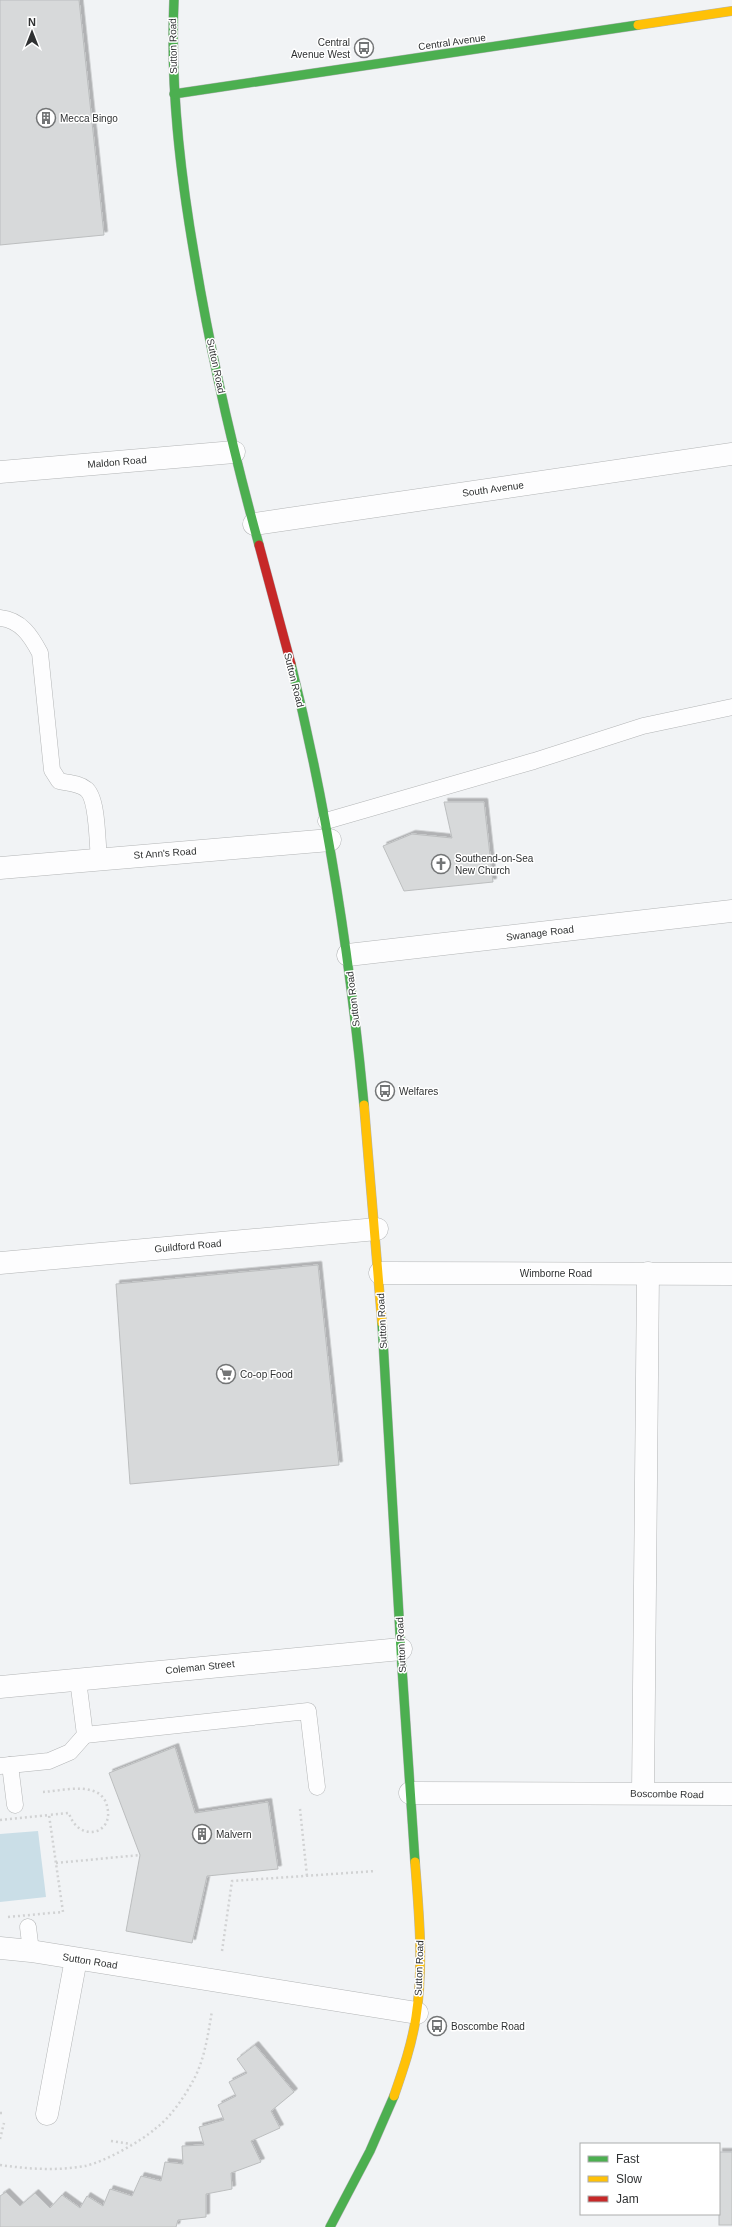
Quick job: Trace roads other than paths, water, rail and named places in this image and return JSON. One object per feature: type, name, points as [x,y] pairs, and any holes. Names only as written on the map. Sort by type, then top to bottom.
[{"type":"main road","name":"Sutton Road","points":[[174,0],[172,22],[174,94],[183,184],[198,277],[234,452],[302,711],[328,830],[348,955],[364,1090],[377,1229],[401,1648],[421,1957],[416,2014],[408,2053],[396,2095],[366,2164],[330,2227]]},
{"type":"main road","name":"Central Avenue","points":[[174,94],[732,11]]},
{"type":"street","name":"Maldon Road","points":[[0,472],[234,452]]},
{"type":"street","name":"South Avenue","points":[[254,524],[732,454]]},
{"type":"street","name":"St Ann's Road","points":[[0,868],[99,858],[328,830]]},
{"type":"street","name":"Swanage Road","points":[[348,955],[732,911]]},
{"type":"street","name":"Guildford Road","points":[[0,1263],[377,1229]]},
{"type":"street","name":"Wimborne Road","points":[[380,1273],[732,1274]]},
{"type":"street","points":[[643,1793],[648,1273]]},
{"type":"street","name":"Coleman Street","points":[[0,1687],[401,1648]]},
{"type":"street","name":"Boscombe Road","points":[[410,1793],[732,1794]]},
{"type":"street","name":"Sutton Road","points":[[0,1948],[31,1951],[416,2014]]},
{"type":"street","points":[[47,2114],[76,1959]]},
{"type":"lane","points":[[0,618],[19,624],[32,638],[40,653],[52,770],[59,781],[79,785],[87,790],[93,800],[99,858]]},
{"type":"lane","points":[[328,830],[643,726],[732,707]]},
{"type":"lane","points":[[78,1680],[85,1735]]},
{"type":"lane","points":[[15,1805],[5,1765],[49,1761],[70,1752],[85,1735],[308,1711],[317,1787]]},
{"type":"lane","points":[[28,1927],[31,1951]]},
{"type":"place","name":"Central Avenue West","points":[[364,48]]},
{"type":"place","name":"Mecca Bingo","points":[[46,118]]},
{"type":"place","name":"Southend-on-Sea New Church","points":[[441,864]]},
{"type":"place","name":"Welfares","points":[[385,1091]]},
{"type":"place","name":"Co-op Food","points":[[226,1374]]},
{"type":"place","name":"Malvern","points":[[202,1834]]},
{"type":"place","name":"Boscombe Road","points":[[437,2026]]}]
